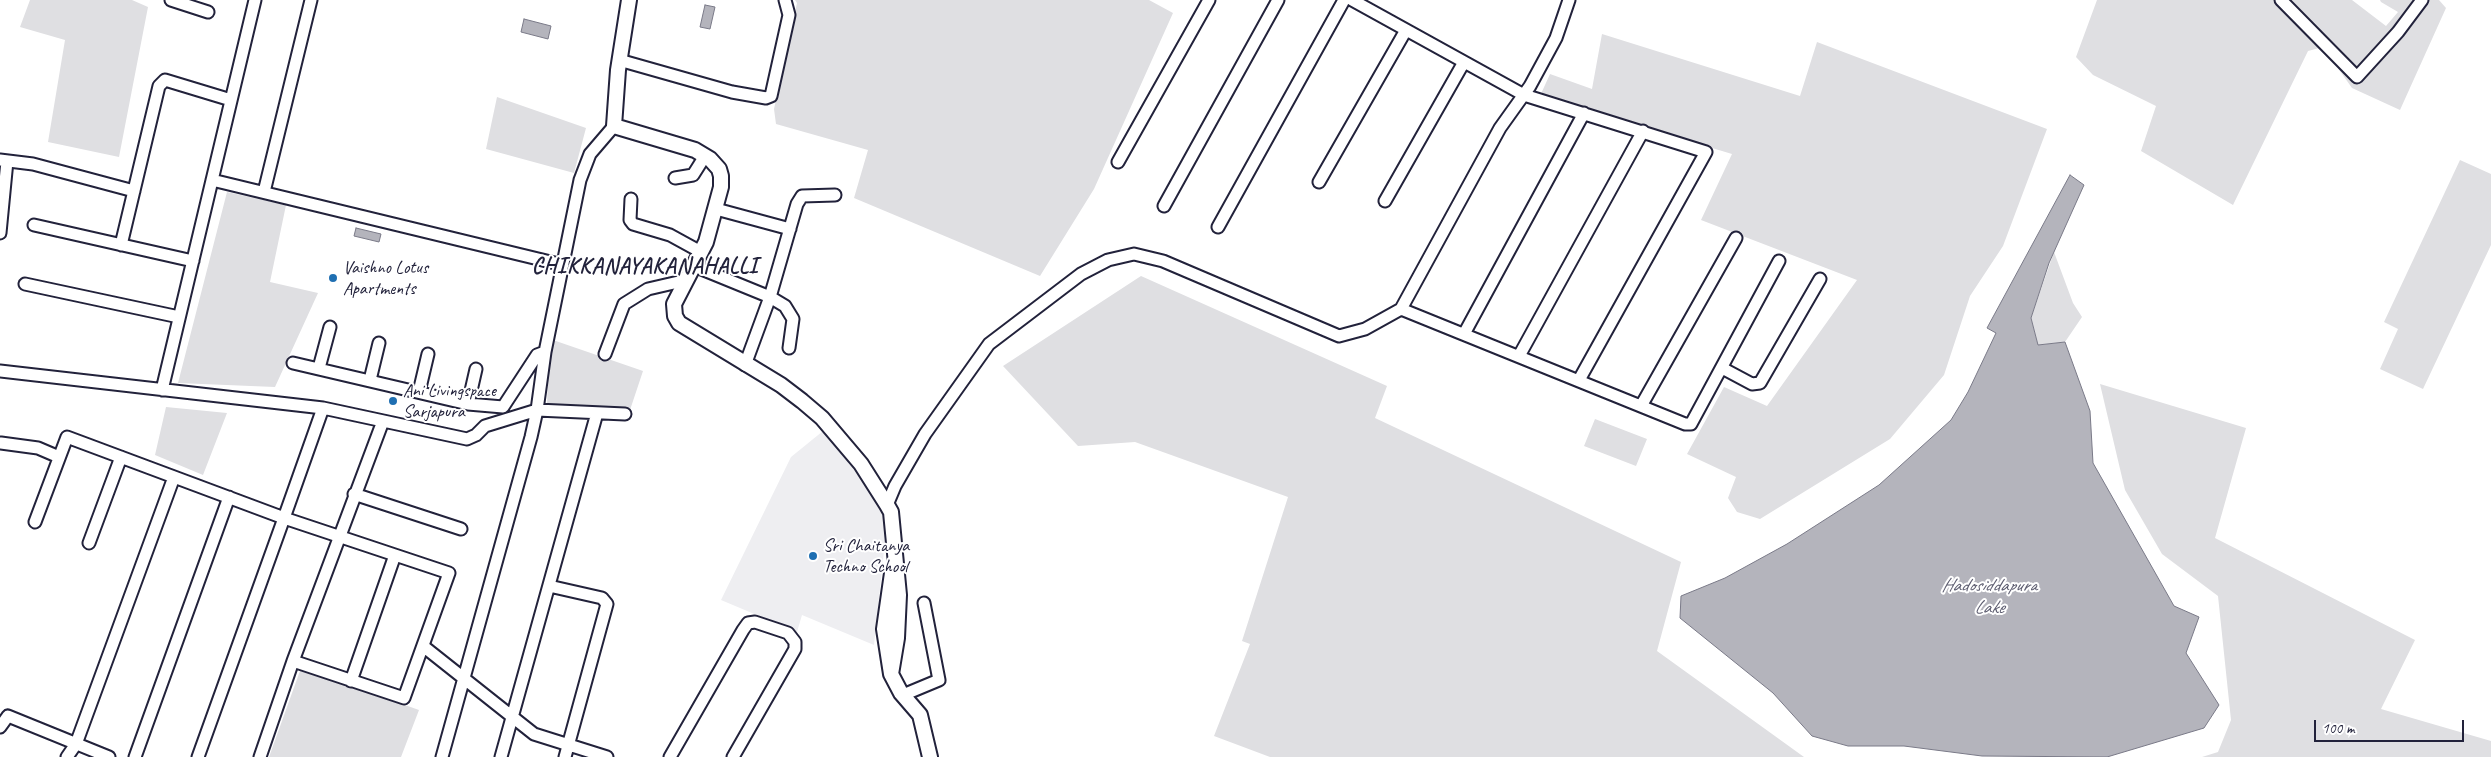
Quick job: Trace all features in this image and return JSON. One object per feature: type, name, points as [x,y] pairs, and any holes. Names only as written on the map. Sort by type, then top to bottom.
[{"type":"main road","points":[[629,0],[619,60],[614,126],[695,150],[705,156],[719,169],[721,176],[721,187],[716,209],[701,252],[674,304],[675,316],[679,323],[781,385],[822,418],[862,464],[887,505],[891,512],[899,595],[897,638],[891,674],[903,695],[920,715],[930,757]]},
{"type":"street","points":[[171,0],[186,2],[208,12]]},
{"type":"street","points":[[162,390],[255,0]]},
{"type":"street","points":[[264,192],[311,0]]},
{"type":"street","points":[[619,60],[732,92],[766,98],[774,93],[789,14],[785,0]]},
{"type":"street","points":[[1118,162],[1209,0]]},
{"type":"street","points":[[1164,206],[1278,0]]},
{"type":"street","points":[[1218,227],[1344,0]]},
{"type":"street","points":[[1352,0],[1524,95],[1704,149],[1707,154],[1579,380]]},
{"type":"street","points":[[887,505],[895,486],[925,434],[989,344],[1081,274],[1108,260],[1134,254],[1163,261],[1339,336],[1366,329],[1401,309],[1500,128],[1524,95],[1556,38],[1568,0]]},
{"type":"street","points":[[2281,0],[2357,77],[2398,32],[2422,0]]},
{"type":"street","points":[[1319,182],[1406,30]]},
{"type":"street","points":[[1385,201],[1464,62]]},
{"type":"street","points":[[121,245],[159,86],[162,81],[165,80],[231,100]]},
{"type":"street","points":[[1464,334],[1584,113]]},
{"type":"street","points":[[442,757],[531,437],[537,410],[545,352],[580,180],[590,154],[614,126]]},
{"type":"street","points":[[1518,356],[1643,131]]},
{"type":"street","points":[[675,178],[693,175],[705,156]]},
{"type":"street","points":[[0,233],[4,161],[33,164],[134,191]]},
{"type":"street","points":[[212,180],[563,265]]},
{"type":"street","points":[[745,364],[770,297],[797,204],[802,196],[835,195]]},
{"type":"street","points":[[631,199],[630,220],[633,224],[670,235],[701,252]]},
{"type":"street","points":[[716,209],[790,229]]},
{"type":"street","points":[[34,225],[192,261]]},
{"type":"street","points":[[1641,406],[1736,238]]},
{"type":"street","points":[[1401,309],[1685,424],[1691,424],[1779,260]]},
{"type":"street","points":[[694,266],[779,301],[791,314],[789,348]]},
{"type":"street","points":[[1722,368],[1752,384],[1760,383],[1820,279]]},
{"type":"street","points":[[605,354],[624,304],[648,290],[687,280]]},
{"type":"street","points":[[24,284],[179,317]]},
{"type":"street","points":[[318,368],[330,327]]},
{"type":"street","points":[[370,380],[380,343]]},
{"type":"street","points":[[293,363],[468,404],[503,407],[537,355],[545,352]]},
{"type":"street","points":[[419,392],[428,354]]},
{"type":"street","points":[[468,404],[476,369]]},
{"type":"street","points":[[0,371],[323,408],[467,439],[476,435],[485,426],[537,410],[625,414]]},
{"type":"street","points":[[198,757],[323,408]]},
{"type":"street","points":[[501,757],[597,413]]},
{"type":"street","points":[[260,757],[293,661],[383,420]]},
{"type":"street","points":[[35,522],[67,437],[284,518],[448,573],[404,698],[293,661]]},
{"type":"street","points":[[0,442],[3,446],[0,455]]},
{"type":"street","points":[[0,442],[38,448],[59,457]]},
{"type":"street","points":[[89,543],[120,457]]},
{"type":"street","points":[[70,756],[174,477]]},
{"type":"street","points":[[354,494],[461,529]]},
{"type":"street","points":[[135,757],[229,497]]},
{"type":"street","points":[[351,681],[395,555]]},
{"type":"street","points":[[549,586],[602,598],[607,604],[565,757]]},
{"type":"street","points":[[903,695],[939,680],[924,603]]},
{"type":"street","points":[[670,757],[743,630],[748,623],[755,622],[788,633],[795,642],[796,649],[733,757]]},
{"type":"street","points":[[423,646],[534,734],[607,757]]},
{"type":"street","points":[[0,727],[8,716],[109,757]]},
{"type":"shaded area","points":[[30,0],[132,0],[148,7],[119,157],[48,142],[65,40],[20,27]]},
{"type":"shaded area","points":[[795,0],[1149,0],[1173,13],[1094,189],[1040,276],[854,198],[868,150],[776,124],[774,109],[797,3]]},
{"type":"shaded area","points":[[2097,0],[2352,0],[2386,26],[2398,12],[2380,0],[2439,0],[2446,8],[2400,110],[2352,88],[2323,47],[2308,51],[2233,205],[2141,151],[2156,106],[2093,75],[2076,57]]},
{"type":"shaded area","points":[[1602,34],[1800,96],[1817,42],[2047,129],[2003,246],[1970,296],[1944,375],[1890,439],[1760,519],[1737,512],[1728,498],[1736,477],[1687,454],[1724,387],[1767,406],[1857,280],[1701,220],[1732,154],[1540,96],[1550,74],[1592,89]]},
{"type":"shaded area","points":[[497,97],[586,128],[574,173],[486,149]]},
{"type":"shaded area","points":[[2460,160],[2491,174],[2491,245],[2423,389],[2380,369],[2398,329],[2384,322]]},
{"type":"shaded area","points":[[227,192],[286,205],[270,282],[318,293],[275,387],[178,383]]},
{"type":"shaded area","points":[[2054,252],[2073,303],[2082,317],[2065,342],[2038,345],[2031,318]]},
{"type":"shaded area","points":[[1141,276],[1387,386],[1375,418],[1681,562],[1657,651],[1804,757],[1270,757],[1214,736],[1250,644],[1242,641],[1288,497],[1135,442],[1078,446],[1003,366]]},
{"type":"shaded area","points":[[553,340],[643,371],[630,410],[547,404],[549,346]]},
{"type":"shaded area","points":[[2100,384],[2246,428],[2215,538],[2415,640],[2381,709],[2491,741],[2491,757],[2202,757],[2218,752],[2231,720],[2218,596],[2162,554],[2125,490]]},
{"type":"shaded area","points":[[166,407],[227,413],[203,475],[155,455]]},
{"type":"shaded area","points":[[1595,419],[1647,439],[1636,466],[1584,446]]},
{"type":"shaded area","name":"Sri Chaitanya Techno School","points":[[823,431],[888,513],[874,645],[802,615],[797,632],[721,600],[791,457]]},
{"type":"shaded area","points":[[301,668],[419,710],[401,757],[269,757]]},
{"type":"water","points":[[705,5],[715,7],[710,29],[700,27]]},
{"type":"water","points":[[524,19],[551,26],[548,39],[521,32]]},
{"type":"water","name":"Hadosiddapura Lake","points":[[2070,175],[2084,185],[2049,263],[2031,318],[2038,345],[2065,342],[2090,411],[2093,463],[2174,606],[2199,617],[2186,653],[2219,705],[2204,728],[2107,757],[1982,756],[1904,746],[1848,746],[1812,736],[1773,693],[1680,618],[1681,596],[1725,578],[1787,544],[1879,485],[1951,420],[1968,392],[1996,333],[1987,328]]},
{"type":"water","points":[[356,228],[381,234],[379,242],[354,236]]},
{"type":"place","name":"Vaishno Lotus Apartments","points":[[333,278]]},
{"type":"place","name":"Ani Livingspace Sarjapura","points":[[393,401]]},
{"type":"place","name":"Sri Chaitanya Techno School","points":[[813,556]]},
{"type":"district","name":"CHIKKANAYAKANAHALLI","points":[[645,267]]}]
